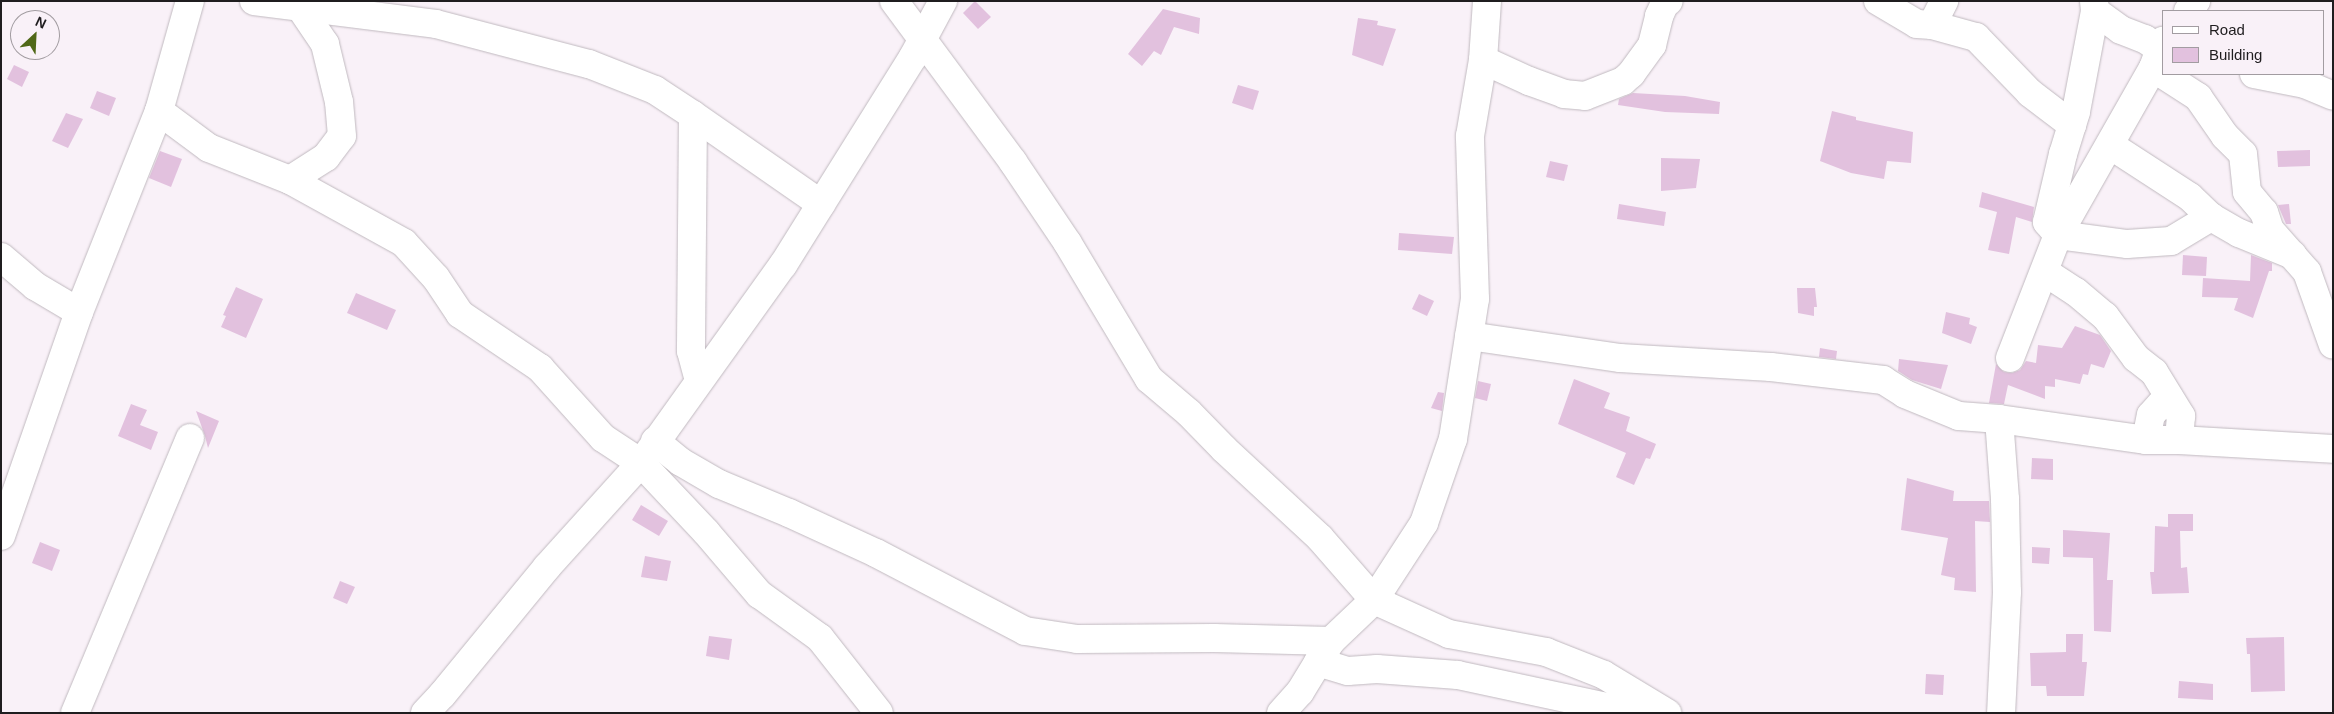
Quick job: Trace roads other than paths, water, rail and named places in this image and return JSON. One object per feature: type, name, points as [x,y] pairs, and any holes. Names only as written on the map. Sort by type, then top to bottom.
[{"type":"street","points":[[1,536],[79,312],[159,111],[190,1]]},
{"type":"street","points":[[254,1],[298,5],[436,24],[589,64],[655,90],[693,114],[821,204]]},
{"type":"street","points":[[894,1],[1019,170],[1067,242],[1149,379],[1189,413],[1224,449],[1320,538],[1374,600],[1449,634],[1546,652],[1604,675],[1667,713]]},
{"type":"street","points":[[425,713],[442,695],[547,567],[641,463],[783,265],[923,40],[943,1]]},
{"type":"street","points":[[1281,713],[1301,702],[1324,652],[1374,600],[1424,523],[1453,440],[1475,299],[1470,136],[1483,60],[1487,1]]},
{"type":"street","points":[[1483,60],[1529,81],[1564,94],[1585,96],[1618,83],[1631,74],[1652,45],[1659,16],[1665,3],[1669,1]]},
{"type":"street","points":[[1878,1],[1917,24],[1938,13],[1976,37],[2030,93],[2072,126]]},
{"type":"street","points":[[290,180],[326,157],[342,136],[339,102],[325,44],[298,5]]},
{"type":"street","points":[[2010,358],[2058,235],[2110,145],[2158,52],[2146,39],[2121,30],[2095,6]]},
{"type":"street","points":[[2095,6],[2082,88],[2049,210],[2048,222],[2058,235],[2127,244],[2171,240],[2211,217]]},
{"type":"street","points":[[2178,75],[2198,97],[2225,136],[2243,154],[2247,192],[2264,212],[2270,230],[2307,272],[2333,345]]},
{"type":"street","points":[[2259,75],[2305,84],[2333,96]]},
{"type":"street","points":[[159,111],[209,148],[290,180],[404,243],[436,278],[460,314],[540,368],[603,438],[641,463],[706,532],[759,594],[820,638],[879,713]]},
{"type":"street","points":[[693,114],[691,351],[699,380]]},
{"type":"street","points":[[2110,145],[2190,197],[2211,217],[2240,233],[2293,255]]},
{"type":"street","points":[[1,257],[35,286],[79,312]]},
{"type":"street","points":[[2045,272],[2076,292],[2105,316],[2136,358],[2154,372],[2180,416],[2179,440]]},
{"type":"street","points":[[1469,336],[1620,358],[1771,367],[1882,380],[1905,394],[1959,416],[1999,419],[2146,440],[2333,448]]},
{"type":"street","points":[[2146,440],[2151,415],[2168,396]]},
{"type":"street","points":[[1999,419],[2005,499],[2007,592],[2001,713]]},
{"type":"street","points":[[75,713],[190,438]]},
{"type":"street","points":[[655,441],[681,462],[719,484],[789,513],[876,553],[1026,631],[1077,639],[1214,638],[1324,652],[1348,671],[1377,669],[1458,675],[1636,713]]}]
